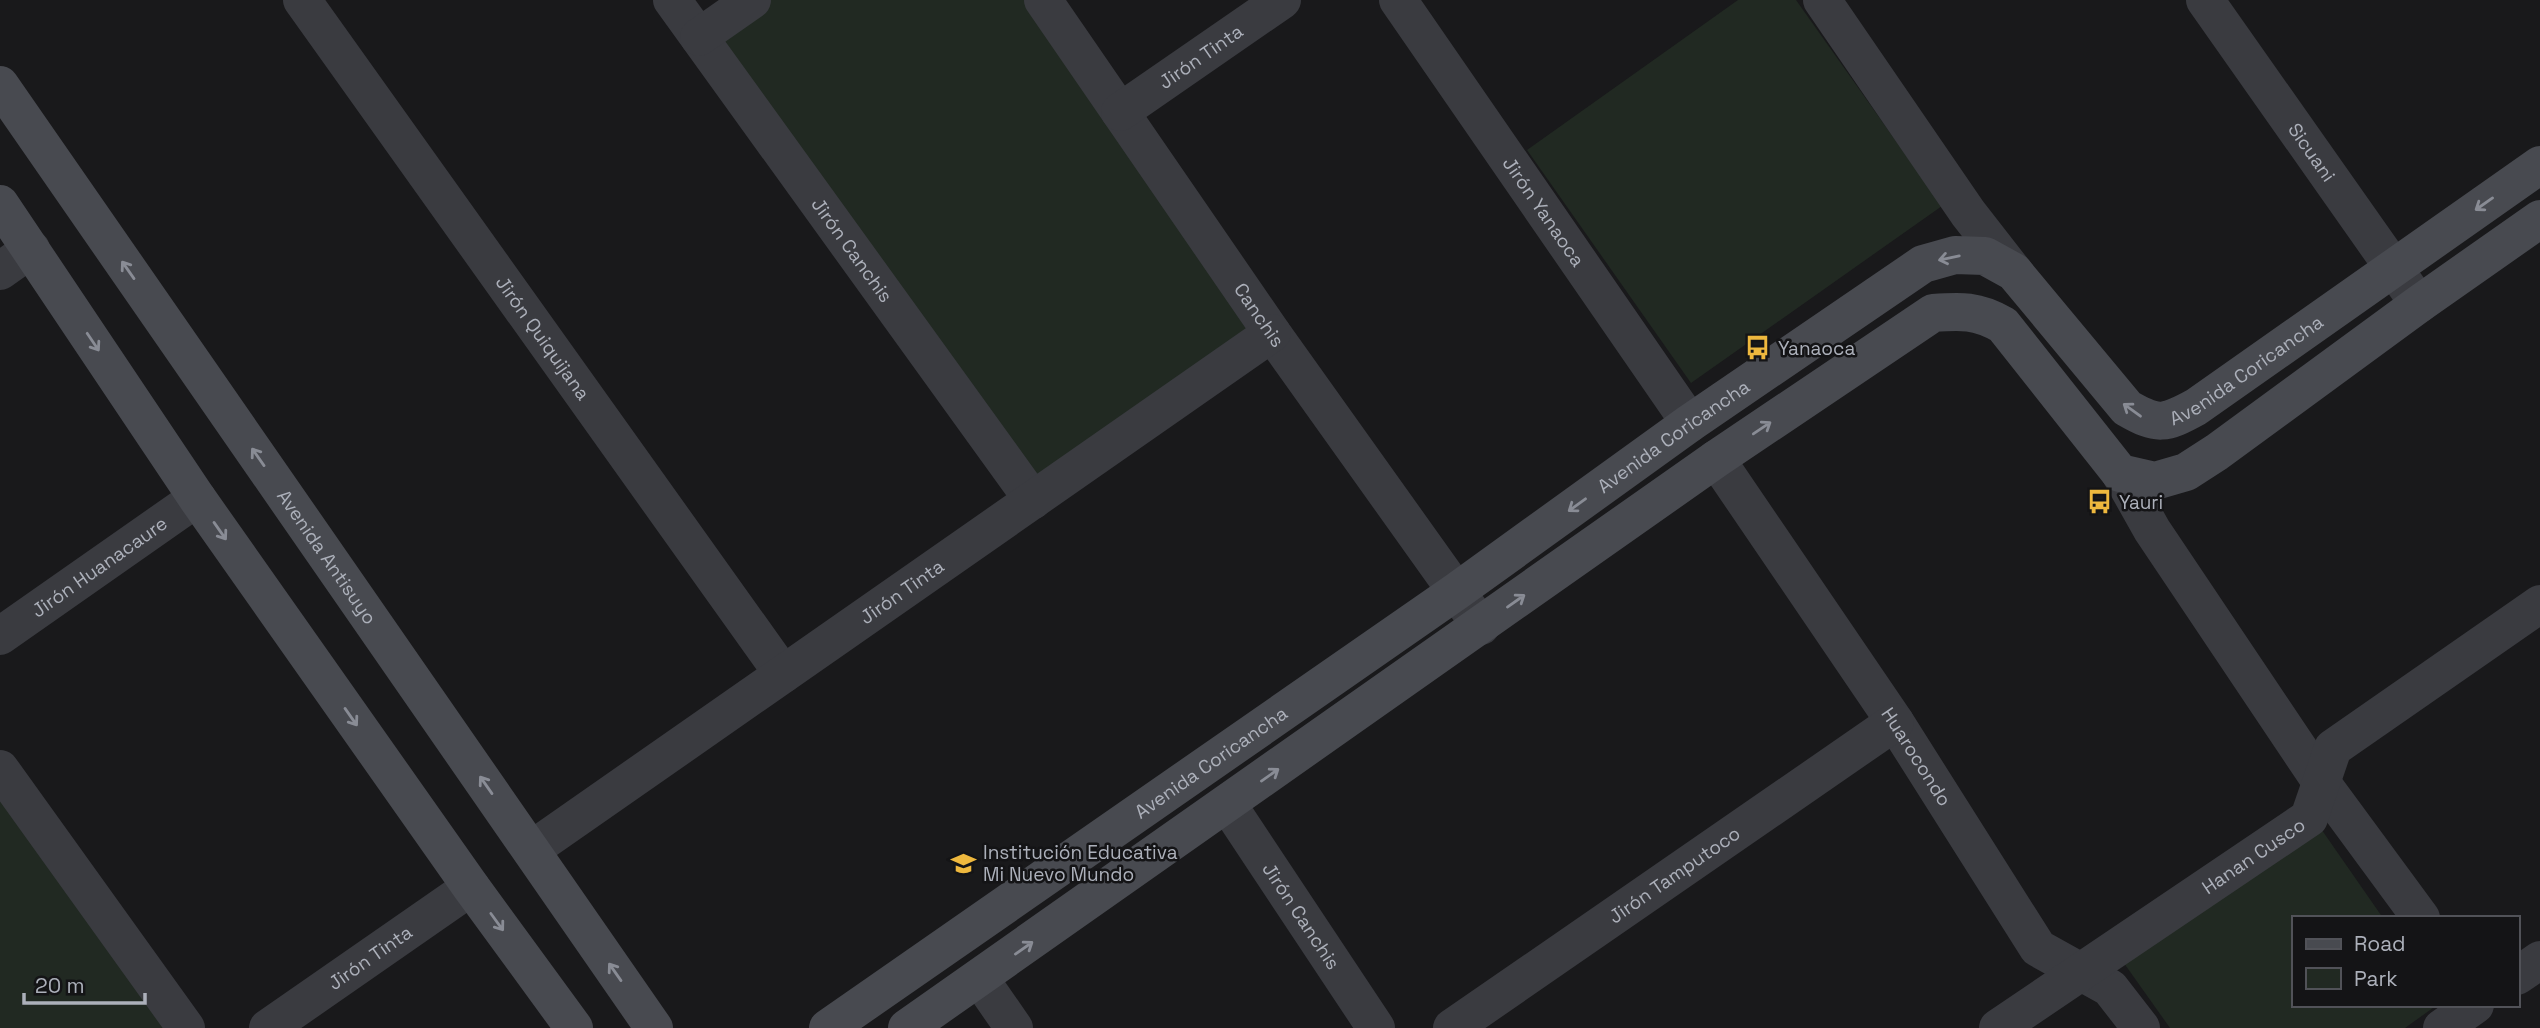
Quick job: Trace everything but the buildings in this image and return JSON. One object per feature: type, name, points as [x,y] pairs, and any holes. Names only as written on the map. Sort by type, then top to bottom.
[{"type":"street","name":"Jirón Quiquijana","points":[[302,0],[783,674]]},
{"type":"street","name":"Jirón Canchis","points":[[672,0],[1034,499]]},
{"type":"street","points":[[699,37],[752,0]]},
{"type":"street","name":"Canchis","points":[[1043,0],[1272,333],[1481,626]]},
{"type":"street","name":"Jirón Tinta","points":[[1120,112],[1282,0]]},
{"type":"street","name":"Jirón Yanaoca","points":[[1398,0],[1690,423]]},
{"type":"street","points":[[1822,0],[1968,213],[2014,272]]},
{"type":"street","name":"Sicuani","points":[[2207,1],[2419,304]]},
{"type":"street","name":"Avenida Antisuyo","points":[[0,85],[654,1028]]},
{"type":"street","name":"Avenida Coricancha","points":[[828,1028],[1457,591],[1690,423],[1923,264],[1955,256],[1985,256],[2014,272],[2127,408],[2150,422],[2173,419],[2196,407],[2540,164]]},
{"type":"street","points":[[0,204],[198,498],[471,887],[574,1028]]},
{"type":"street","points":[[2119,473],[2155,481],[2186,472],[2540,219]]},
{"type":"street","points":[[0,271],[31,249]]},
{"type":"street","points":[[907,1028],[1228,805],[1716,459],[1933,313],[1961,311],[1984,314],[2003,325],[2119,473],[2152,530],[2321,782],[2420,916]]},
{"type":"street","name":"Jirón Tinta","points":[[531,850],[1272,333]]},
{"type":"street","name":"Huarocondo","points":[[1716,459],[1895,722],[2038,948],[2110,988],[2141,1028]]},
{"type":"street","name":"Jirón Huanacaure","points":[[0,636],[198,498]]},
{"type":"street","name":"Hanan Cusco","points":[[1998,1028],[2309,818],[2333,748],[2540,604]]},
{"type":"street","name":"Jirón Tamputoco","points":[[1452,1028],[1895,722]]},
{"type":"street","points":[[0,769],[186,1028]]},
{"type":"street","name":"Jirón Canchis","points":[[1228,805],[1376,1028]]},
{"type":"street","name":"Jirón Tinta","points":[[268,1028],[471,887]]},
{"type":"street","points":[[2519,975],[2540,960]]},
{"type":"street","points":[[980,979],[1014,1028]]},
{"type":"street","points":[[2442,1028],[2472,1007]]},
{"type":"green space","points":[[771,0],[1031,0],[1258,331],[1036,486],[713,40]]},
{"type":"green space","points":[[1738,0],[1796,0],[1942,206],[1691,383],[1527,150]]},
{"type":"green space","points":[[0,790],[170,1028],[0,1028]]},
{"type":"green space","points":[[2317,823],[2382,916],[2292,916],[2292,1007],[2434,1007],[2405,1028],[2170,1028],[2121,959]]},
{"type":"place","name":"Yanaoca","points":[[1758,348]]},
{"type":"place","name":"Yauri","points":[[2099,502]]},
{"type":"place","name":"Institución Educativa Mi Nuevo Mundo","points":[[963,863]]}]
